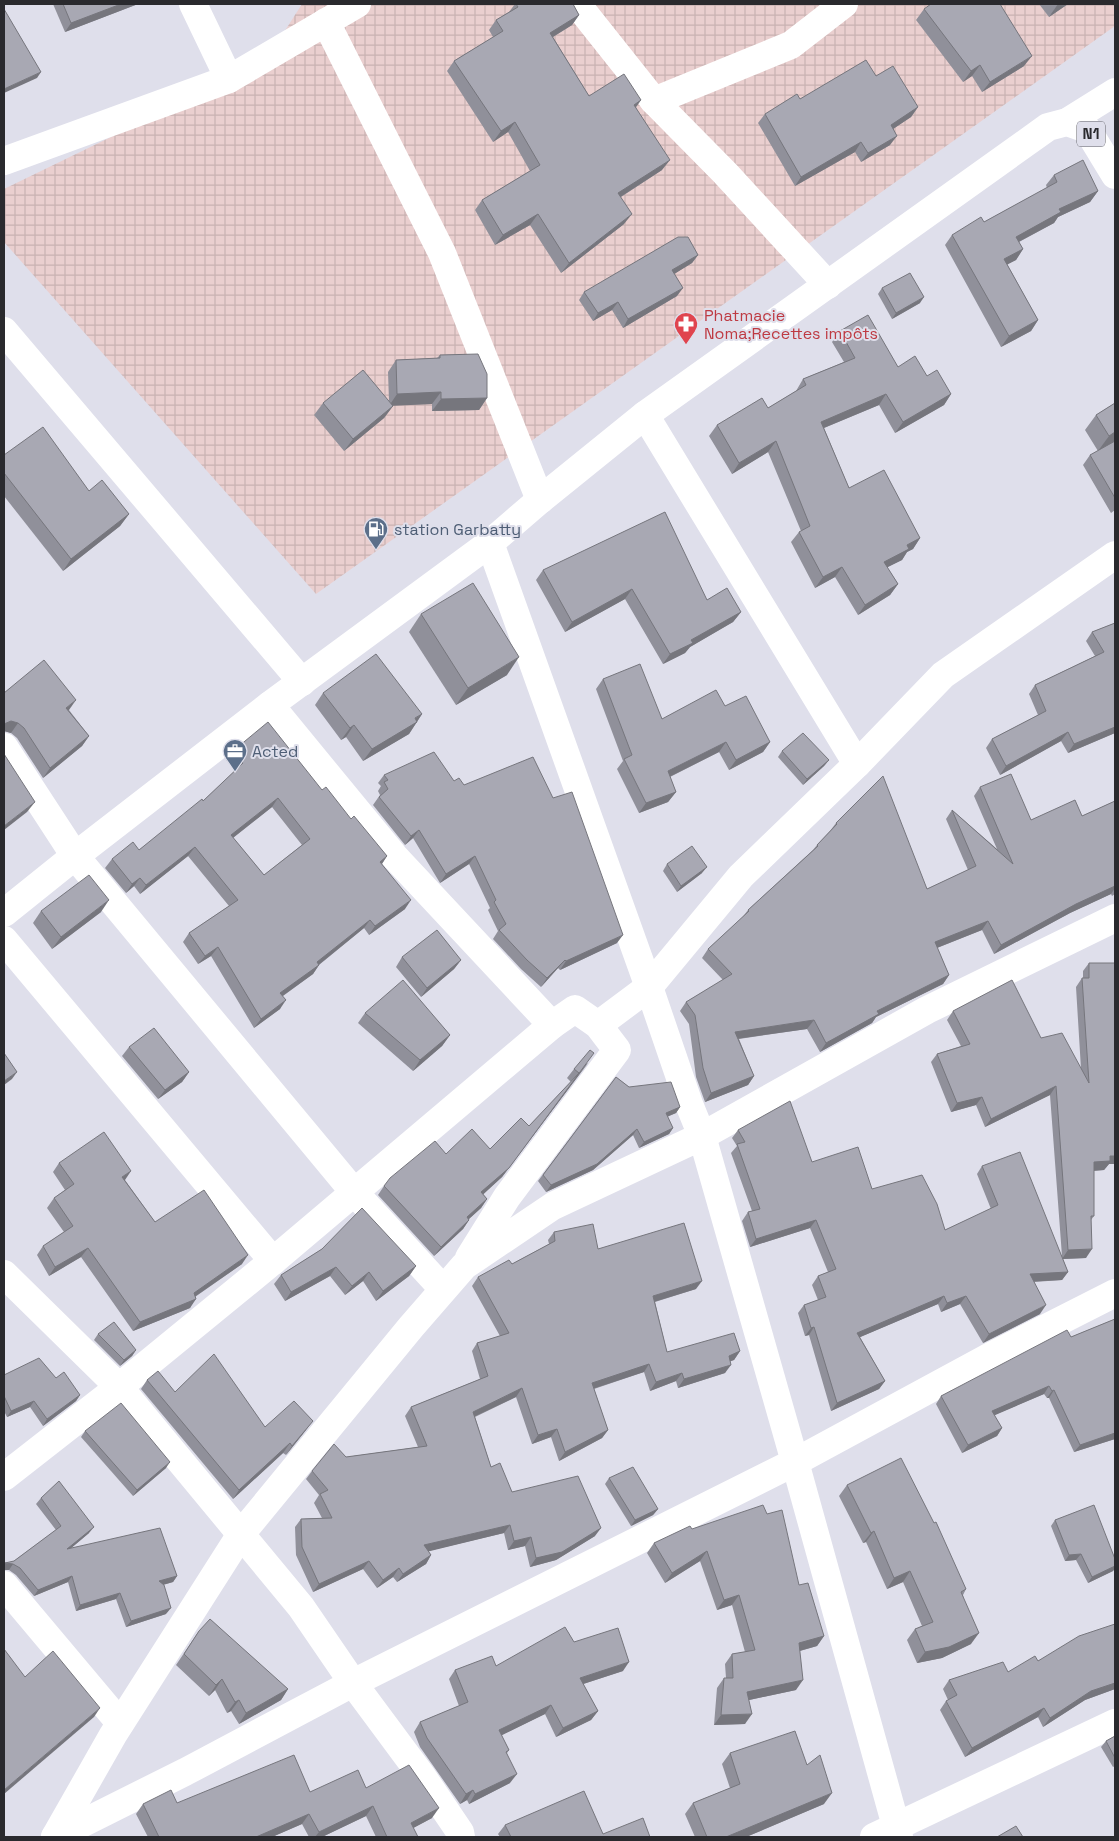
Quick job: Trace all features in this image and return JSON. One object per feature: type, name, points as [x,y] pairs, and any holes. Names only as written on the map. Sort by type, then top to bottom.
[{"type":"main road","points":[[193,4],[230,79]]},
{"type":"main road","points":[[4,161],[230,79],[357,4]]},
{"type":"main road","points":[[576,4],[654,101],[828,285]]},
{"type":"main road","points":[[654,101],[791,46],[844,4]]},
{"type":"main road","points":[[326,22],[442,253],[540,500]]},
{"type":"main road","points":[[1067,122],[1115,92]]},
{"type":"main road","name":"N1","points":[[4,913],[270,705],[490,543],[645,415],[1048,127],[1067,122],[1087,129],[1115,175]]},
{"type":"main road","points":[[4,331],[302,682]]},
{"type":"main road","points":[[645,415],[857,764]]},
{"type":"main road","points":[[490,543],[702,1136],[795,1462],[890,1834],[1115,1723]]},
{"type":"main road","points":[[598,1025],[649,987],[740,876],[857,764],[942,675],[1115,555]]},
{"type":"main road","points":[[270,705],[394,856],[552,1025]]},
{"type":"main road","points":[[4,747],[75,856],[354,1192],[443,1289]]},
{"type":"main road","points":[[464,1266],[553,1206],[702,1136],[927,1010],[1115,918]]},
{"type":"main road","points":[[4,940],[273,1261]]},
{"type":"main road","points":[[4,1477],[119,1387],[273,1261],[552,1025],[575,1009],[598,1025],[617,1050],[507,1197],[464,1266],[299,1461],[241,1534],[120,1723],[55,1837]]},
{"type":"main road","points":[[4,1274],[119,1387],[301,1607],[353,1683],[422,1776],[460,1832],[461,1837]]},
{"type":"main road","points":[[55,1837],[185,1772],[353,1683],[795,1462],[987,1358],[1115,1293]]},
{"type":"main road","points":[[4,1585],[120,1723]]},
{"type":"shaded area","points":[[302,4],[1115,4],[1115,26],[316,594],[4,242],[4,189],[265,62]]},
{"type":"building","points":[[63,4],[121,4],[71,23]]},
{"type":"building","points":[[516,4],[573,4],[579,15],[550,33],[589,96],[624,74],[641,100],[634,105],[670,160],[618,193],[632,214],[569,263],[538,214],[503,235],[482,200],[540,165],[515,122],[501,131],[454,61],[503,31],[496,20],[518,7]]},
{"type":"building","points":[[931,4],[1000,4],[1032,56],[990,82],[980,65],[971,71],[924,9]]},
{"type":"building","points":[[4,9],[41,72],[4,89]]},
{"type":"building","points":[[866,60],[876,76],[893,66],[918,107],[891,125],[897,136],[868,153],[861,142],[801,177],[765,114],[797,94],[800,99]]},
{"type":"building","points":[[1083,160],[1098,191],[1059,209],[1061,212],[1016,237],[1023,249],[1004,259],[1038,320],[1009,336],[952,235],[981,217],[984,222],[1057,182],[1054,175]]},
{"type":"building","points":[[678,237],[688,237],[698,255],[672,270],[683,288],[628,319],[618,302],[598,313],[584,292]]},
{"type":"building","points":[[910,273],[924,297],[896,313],[882,288]]},
{"type":"building","points":[[868,315],[898,367],[915,356],[927,376],[937,370],[951,394],[903,422],[886,394],[821,422],[849,488],[884,470],[920,538],[907,545],[909,549],[884,562],[898,584],[865,605],[842,567],[823,577],[799,532],[810,526],[776,441],[739,463],[717,425],[762,398],[768,408],[806,385],[803,379],[855,358],[840,331]]},
{"type":"building","points":[[478,354],[487,374],[487,398],[441,399],[441,392],[397,394],[396,360],[440,358],[440,355]]},
{"type":"building","points":[[363,370],[393,406],[353,439],[323,403]]},
{"type":"building","points":[[1115,403],[1115,432],[1109,436],[1096,415]]},
{"type":"building","points":[[43,427],[89,491],[102,480],[129,514],[71,559],[4,473],[4,455]]},
{"type":"building","points":[[1115,441],[1115,498],[1090,455]]},
{"type":"building","points":[[665,512],[707,600],[727,588],[741,612],[691,640],[693,643],[670,654],[632,589],[572,622],[543,570]]},
{"type":"building","points":[[473,583],[519,657],[468,688],[421,614]]},
{"type":"building","points":[[1115,623],[1115,727],[1074,744],[1068,732],[1006,766],[992,739],[1046,711],[1035,685],[1104,652],[1092,632]]},
{"type":"building","points":[[376,654],[422,714],[415,718],[417,722],[372,749],[354,725],[350,728],[323,693]]},
{"type":"building","points":[[44,660],[76,700],[66,708],[89,736],[50,768],[24,728],[18,723],[11,721],[4,724],[4,693]]},
{"type":"building","points":[[640,664],[662,719],[716,690],[725,706],[746,696],[770,742],[736,760],[726,742],[668,771],[676,792],[646,803],[624,759],[632,755],[603,679]]},
{"type":"building","points":[[268,722],[322,790],[326,787],[351,819],[354,816],[387,856],[380,862],[411,900],[375,926],[370,920],[317,962],[319,965],[280,993],[286,1000],[261,1019],[218,947],[205,956],[189,933],[238,900],[195,847],[146,885],[140,878],[132,884],[112,859],[133,842],[139,850],[202,799],[203,801],[243,763],[233,751]],"holes":[[[278,798],[310,839],[264,875],[231,835]]]},
{"type":"building","points":[[803,733],[829,760],[807,779],[782,751]]},
{"type":"building","points":[[434,752],[454,781],[459,778],[464,785],[533,757],[553,798],[572,792],[623,935],[565,960],[547,978],[527,960],[499,930],[506,924],[494,902],[496,900],[475,856],[446,874],[419,830],[411,836],[379,797],[388,789],[384,782],[388,780],[384,775]]},
{"type":"building","points":[[4,754],[35,802],[4,826]]},
{"type":"building","points":[[1011,774],[1031,820],[1075,800],[1082,816],[1115,801],[1115,886],[1076,904],[1001,945],[988,921],[935,942],[949,975],[877,1011],[879,1014],[826,1043],[814,1020],[735,1032],[754,1076],[711,1093],[703,1068],[695,1015],[686,1002],[732,974],[708,949],[818,846],[836,823],[883,776],[927,889],[976,866],[952,810],[1013,864],[980,787]]},
{"type":"building","points":[[692,846],[707,867],[681,886],[667,864]]},
{"type":"building","points":[[89,875],[109,900],[61,937],[41,911]]},
{"type":"building","points":[[437,930],[461,960],[427,988],[402,957]]},
{"type":"building","points":[[1089,963],[1115,963],[1115,1156],[1110,1156],[1110,1161],[1094,1162],[1094,1216],[1091,1216],[1092,1249],[1068,1250],[1056,1086],[991,1119],[982,1097],[957,1103],[937,1054],[970,1044],[953,1011],[1012,980],[1041,1038],[1062,1033],[1089,1083],[1082,978],[1089,978]]},
{"type":"building","points":[[403,980],[450,1035],[420,1060],[365,1013]]},
{"type":"building","points":[[154,1028],[189,1072],[165,1090],[129,1047]]},
{"type":"building","points":[[590,1050],[594,1053],[509,1168],[481,1192],[487,1199],[467,1217],[469,1220],[441,1247],[384,1186],[390,1178],[435,1141],[446,1154],[472,1129],[490,1149],[521,1118],[529,1126],[579,1073],[574,1069]]},
{"type":"building","points":[[4,1053],[17,1072],[4,1081]]},
{"type":"building","points":[[616,1077],[629,1087],[671,1082],[680,1107],[666,1113],[673,1128],[644,1142],[637,1129],[597,1164],[551,1185],[543,1175]]},
{"type":"building","points":[[790,1101],[812,1162],[858,1147],[872,1189],[922,1175],[937,1204],[945,1230],[998,1205],[982,1166],[1020,1152],[1068,1272],[1030,1274],[1046,1305],[989,1334],[966,1296],[947,1303],[944,1296],[857,1333],[885,1381],[837,1403],[814,1327],[811,1328],[804,1305],[826,1297],[818,1276],[836,1269],[816,1220],[756,1239],[748,1212],[760,1209],[737,1144],[745,1142],[738,1130]]},
{"type":"building","points":[[104,1132],[131,1171],[122,1177],[155,1222],[204,1190],[248,1255],[194,1293],[196,1299],[140,1322],[88,1248],[55,1267],[43,1246],[73,1226],[54,1198],[74,1184],[59,1163]]},
{"type":"building","points":[[362,1208],[416,1266],[383,1291],[369,1272],[352,1286],[336,1267],[291,1292],[281,1275],[322,1249]]},
{"type":"building","points":[[684,1223],[702,1281],[653,1296],[667,1352],[734,1333],[740,1351],[729,1356],[731,1365],[684,1379],[682,1373],[656,1382],[649,1364],[592,1383],[608,1430],[565,1452],[557,1429],[538,1435],[522,1388],[473,1412],[491,1467],[500,1463],[512,1492],[578,1476],[601,1528],[562,1552],[536,1558],[531,1537],[514,1541],[510,1525],[424,1545],[431,1555],[403,1574],[399,1568],[383,1580],[369,1561],[319,1584],[302,1547],[301,1519],[332,1518],[320,1494],[328,1490],[312,1471],[334,1444],[346,1457],[427,1446],[411,1407],[488,1376],[477,1343],[509,1333],[478,1277],[509,1260],[512,1264],[555,1241],[554,1232],[593,1224],[598,1249]]},
{"type":"building","points":[[1115,1319],[1115,1433],[1080,1445],[1054,1390],[1052,1391],[1049,1386],[992,1411],[1002,1428],[968,1445],[941,1396],[1067,1330],[1071,1337]]},
{"type":"building","points":[[114,1322],[136,1350],[124,1360],[98,1334]]},
{"type":"building","points":[[214,1354],[265,1427],[294,1401],[313,1421],[292,1446],[290,1443],[239,1490],[147,1380],[158,1371],[175,1392]]},
{"type":"building","points":[[39,1358],[56,1378],[64,1372],[80,1395],[47,1419],[34,1401],[11,1411],[4,1396],[4,1375]]},
{"type":"building","points":[[121,1403],[170,1462],[137,1490],[85,1431]]},
{"type":"building","points":[[901,1458],[934,1523],[936,1522],[966,1589],[961,1592],[979,1633],[949,1647],[925,1652],[915,1629],[933,1622],[910,1571],[894,1578],[874,1531],[871,1533],[847,1485]]},
{"type":"building","points":[[633,1467],[658,1509],[635,1520],[609,1478]]},
{"type":"building","points":[[59,1481],[94,1527],[67,1549],[160,1528],[177,1576],[159,1581],[164,1585],[171,1608],[131,1621],[120,1593],[80,1605],[72,1576],[38,1590],[20,1568],[13,1564],[5,1563],[14,1561],[61,1526],[41,1498]]},
{"type":"building","points":[[763,1505],[767,1514],[782,1510],[799,1585],[808,1583],[824,1636],[799,1643],[803,1680],[747,1692],[752,1714],[721,1715],[724,1678],[733,1678],[732,1654],[755,1650],[739,1595],[724,1600],[707,1551],[672,1573],[654,1543],[690,1526],[692,1529]]},
{"type":"building","points":[[1094,1505],[1115,1559],[1115,1566],[1092,1577],[1081,1554],[1069,1555],[1055,1520]]},
{"type":"building","points":[[210,1619],[288,1689],[246,1713],[239,1700],[235,1702],[222,1679],[216,1685],[184,1654],[199,1631]]},
{"type":"building","points":[[1115,1624],[1115,1683],[1091,1691],[1050,1718],[1044,1708],[972,1748],[946,1701],[957,1695],[949,1680],[1003,1662],[1008,1672],[1035,1656],[1038,1661],[1079,1636]]},
{"type":"building","points":[[565,1627],[574,1642],[618,1628],[629,1662],[580,1678],[598,1711],[563,1728],[551,1705],[499,1730],[509,1750],[506,1752],[517,1774],[475,1794],[473,1790],[466,1794],[427,1738],[420,1722],[468,1702],[455,1670],[492,1656],[496,1666]]},
{"type":"building","points":[[4,1649],[25,1677],[53,1651],[100,1708],[4,1790]]},
{"type":"building","points":[[795,1731],[807,1765],[820,1755],[832,1793],[726,1837],[707,1837],[693,1803],[740,1784],[730,1753]]},
{"type":"building","points":[[1115,1736],[1115,1758],[1106,1741]]},
{"type":"building","points":[[294,1755],[310,1792],[358,1770],[366,1788],[409,1765],[439,1808],[411,1823],[418,1837],[387,1837],[373,1806],[319,1832],[309,1814],[256,1837],[159,1837],[143,1804],[171,1790],[177,1803]]},
{"type":"building","points":[[584,1791],[603,1834],[643,1818],[650,1837],[511,1837],[505,1825]]},
{"type":"building","points":[[1016,1826],[1023,1837],[997,1837]]},
{"type":"place","name":"Phatmacie Noma;Recettes impôts","points":[[686,345]]},
{"type":"place","name":"station Garbatty","points":[[376,550]]},
{"type":"place","name":"Acted","points":[[235,772]]}]
